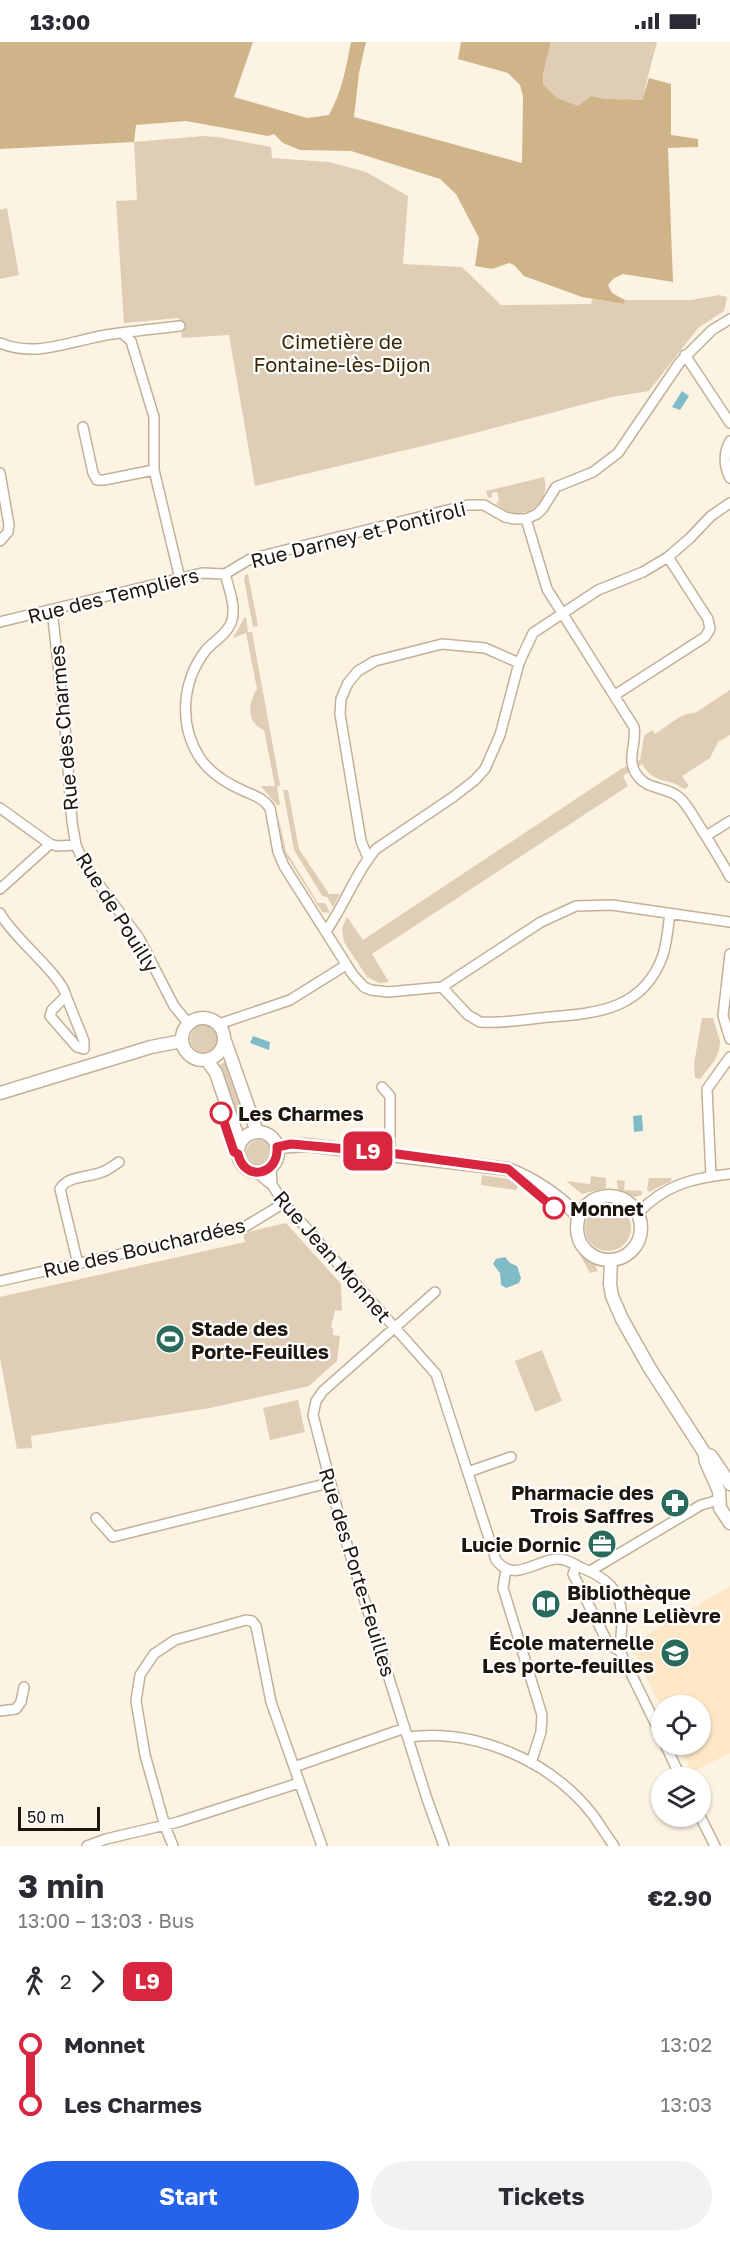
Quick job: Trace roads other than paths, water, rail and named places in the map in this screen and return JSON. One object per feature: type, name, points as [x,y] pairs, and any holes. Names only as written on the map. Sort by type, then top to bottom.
[{"type":"street","points":[[730,319],[712,330],[685,355],[618,453],[593,472],[556,487],[543,508],[526,519],[543,579],[562,614],[634,727],[635,741],[632,760],[635,772],[650,787],[669,792],[680,798],[730,877]]},
{"type":"street","points":[[0,343],[25,350],[50,348],[122,333],[180,326]]},
{"type":"street","points":[[122,333],[130,341],[154,417],[154,470],[180,579]]},
{"type":"street","points":[[685,355],[730,423]]},
{"type":"street","points":[[83,427],[93,473],[97,480],[154,470]]},
{"type":"street","points":[[730,441],[726,448],[725,463],[730,478]]},
{"type":"street","points":[[0,473],[9,525],[8,532],[0,541]]},
{"type":"street","points":[[326,932],[368,858],[376,849],[475,780],[485,769],[500,735],[519,663],[533,633],[598,590],[632,577],[668,557],[711,516],[730,503]]},
{"type":"street","name":"Rue Darney et Pontiroli","points":[[225,574],[250,559],[468,505],[484,504],[510,518],[526,519]]},
{"type":"street","points":[[615,695],[705,637],[710,629],[708,619],[668,557]]},
{"type":"street","name":"Rue des Templiers","points":[[0,622],[208,572],[225,574]]},
{"type":"street","points":[[225,574],[234,611],[232,622],[226,632],[207,649],[190,679],[185,709],[189,733],[201,758],[213,772],[230,784],[259,797],[270,808],[278,852],[284,866],[359,982],[372,990],[388,992],[442,987],[541,922],[569,908],[592,904],[730,922]]},
{"type":"street","name":"Rue des Charmes","points":[[52,610],[76,845]]},
{"type":"street","points":[[368,858],[362,841],[341,730],[341,699],[348,683],[358,671],[375,661],[442,644],[485,648],[519,663]]},
{"type":"street","name":"Rue de Pouilly","points":[[0,808],[50,844],[76,845],[85,866],[139,938],[174,1006],[188,1023]]},
{"type":"street","points":[[706,836],[730,821]]},
{"type":"street","points":[[0,889],[50,844]]},
{"type":"street","points":[[0,913],[7,926],[60,982],[84,1041],[89,1065]]},
{"type":"street","points":[[442,987],[468,1015],[480,1022],[602,1011],[628,1000],[653,974],[663,954],[670,914]]},
{"type":"street","points":[[730,954],[723,1016],[730,1039]]},
{"type":"street","points":[[219,1024],[290,1000],[346,965]]},
{"type":"street","points":[[66,996],[52,1010],[50,1017],[77,1047],[84,1049]]},
{"type":"street","points":[[238,1146],[246,1136],[257,1132],[270,1136],[277,1147],[276,1160],[262,1172],[256,1172],[241,1163],[237,1152],[237,1135],[216,1073],[207,1060],[193,1057],[185,1051],[182,1041],[183,1031],[188,1023],[196,1018],[206,1017],[219,1024],[224,1032],[225,1041],[257,1132]]},
{"type":"street","points":[[0,1093],[151,1047],[182,1041]]},
{"type":"street","points":[[207,1060],[220,1052],[225,1041]]},
{"type":"street","points":[[711,1176],[707,1089],[730,1057]]},
{"type":"street","points":[[382,1087],[390,1096],[390,1153]]},
{"type":"street","points":[[277,1147],[306,1145],[390,1153],[508,1169],[538,1183],[567,1203],[579,1217]]},
{"type":"street","points":[[78,1264],[60,1189],[69,1180],[102,1172],[119,1162]]},
{"type":"street","name":"Rue Jean Monnet","points":[[271,1166],[272,1185]]},
{"type":"street","name":"Rue Jean Monnet","points":[[256,1172],[272,1185],[284,1203],[437,1377],[496,1560],[506,1569]]},
{"type":"street","points":[[638,1213],[650,1201],[688,1180],[730,1174]]},
{"type":"street","points":[[610,1196],[626,1201],[638,1213],[641,1234],[630,1253],[611,1260],[600,1259],[591,1255],[583,1247],[577,1227],[584,1208],[591,1202],[610,1196]]},
{"type":"street","name":"Rue des Bouchardées","points":[[0,1281],[246,1226],[284,1203]]},
{"type":"street","points":[[611,1260],[609,1284],[612,1296],[649,1367],[705,1454],[711,1456],[725,1491],[720,1508],[730,1523]]},
{"type":"street","name":"Rue Jean Monnet","points":[[394,1326],[435,1292]]},
{"type":"street","name":"Rue des Porte-Feuilles","points":[[394,1326],[323,1391],[316,1401],[314,1420],[329,1483],[444,1846]]},
{"type":"street","points":[[468,1472],[511,1457]]},
{"type":"street","points":[[96,1518],[113,1537],[329,1483]]},
{"type":"street","points":[[590,1571],[725,1491]]},
{"type":"street","points":[[531,1762],[541,1732],[542,1715],[502,1588],[506,1569],[516,1572],[555,1559],[569,1561],[590,1571],[614,1590],[622,1606],[620,1652]]},
{"type":"street","points":[[576,1566],[573,1574],[609,1645],[620,1652],[651,1715]]},
{"type":"street","points":[[173,1846],[145,1755],[136,1701],[137,1687],[144,1666],[154,1654],[175,1640],[240,1621],[252,1621],[258,1633],[272,1702],[322,1846]]},
{"type":"street","points":[[0,1711],[16,1709],[21,1702],[24,1687]]},
{"type":"street","points":[[294,1767],[407,1732],[470,1738],[531,1762],[572,1793],[592,1814],[614,1846]]},
{"type":"street","points":[[87,1846],[106,1839],[165,1826],[299,1783]]},
{"type":"street","points":[[706,1827],[715,1846]]},
{"type":"water","points":[[682,391],[689,396],[680,410],[672,407]]},
{"type":"water","points":[[253,1036],[270,1042],[269,1050],[250,1043]]},
{"type":"water","points":[[642,1115],[643,1131],[634,1132],[633,1116]]},
{"type":"water","points":[[505,1257],[517,1266],[521,1278],[519,1283],[506,1288],[501,1285],[500,1273],[493,1264],[496,1259]]},
{"type":"place","name":"Les Charmes","points":[[221,1113]]},
{"type":"place","name":"Monnet","points":[[554,1208]]},
{"type":"place","name":"Stade des Porte-Feuilles","points":[[170,1339]]},
{"type":"place","name":"Pharmacie des Trois Saffres","points":[[675,1503]]},
{"type":"place","name":"Lucie Dornic","points":[[602,1544]]},
{"type":"place","name":"Bibliothèque Jeanne Lelièvre","points":[[546,1604]]},
{"type":"place","name":"École maternelle Les porte-feuilles","points":[[675,1653]]},
{"type":"park label","name":"Cimetière de Fontaine-lès-Dijon","points":[[342,352]]}]
